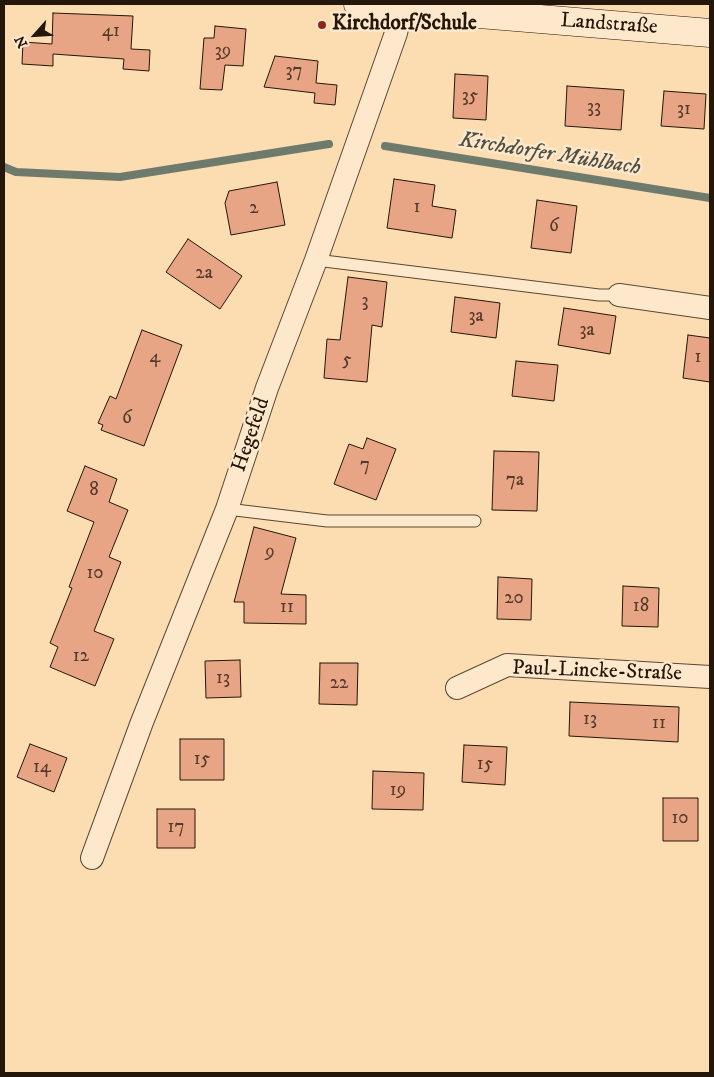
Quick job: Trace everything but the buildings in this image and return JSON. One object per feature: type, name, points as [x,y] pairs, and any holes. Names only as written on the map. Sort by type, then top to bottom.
[{"type":"street","name":"Landstraße","points":[[358,4],[710,33]]},
{"type":"street","name":"Hegefeld","points":[[92,858],[142,722],[227,509],[268,388],[316,260],[396,33],[391,6]]},
{"type":"street","points":[[619,294],[710,308]]},
{"type":"street","name":"Paul-Lincke-Straße","points":[[457,688],[507,665],[710,677]]},
{"type":"lane","points":[[316,260],[599,295],[619,294]]},
{"type":"lane","points":[[227,509],[327,521],[475,521]]},
{"type":"waterway","name":"Kirchdorfer Mühlbach","points":[[4,167],[16,172],[120,177],[329,144]]},
{"type":"waterway","name":"Kirchdorfer Mühlbach","points":[[385,146],[710,198]]},
{"type":"place","name":"Kirchdorf/Schule","points":[[322,25]]}]
